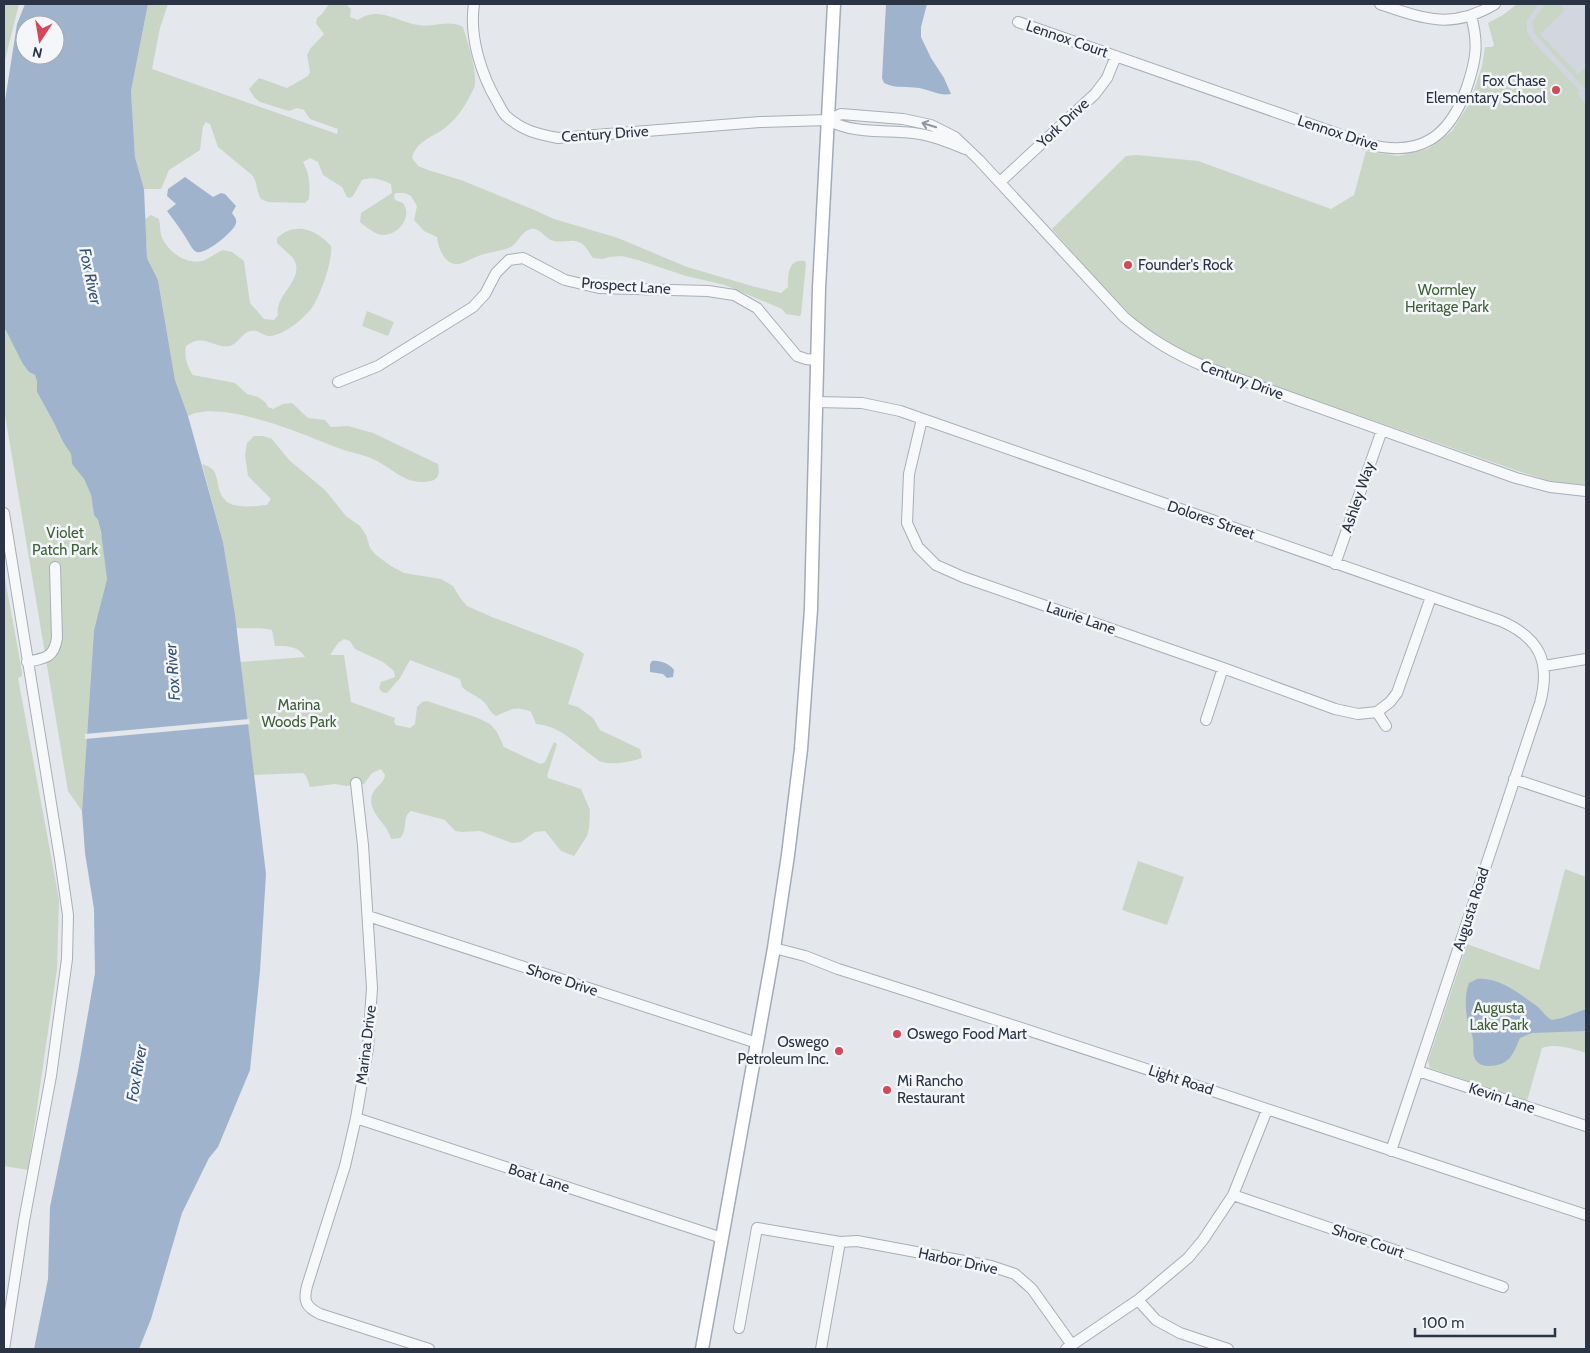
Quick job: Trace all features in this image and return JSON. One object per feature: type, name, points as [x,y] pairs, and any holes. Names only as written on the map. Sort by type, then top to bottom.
[{"type":"main road","points":[[702,1349],[774,948],[792,829],[804,706],[812,570],[816,360],[834,4]]},
{"type":"street","name":"Century Drive","points":[[474,4],[472,14],[474,37],[492,92],[505,115],[531,133],[558,138],[760,122],[828,120],[841,114],[917,121],[944,130],[955,136],[1000,182],[1119,311],[1150,338],[1180,356],[1208,368],[1516,478],[1550,488],[1586,491]]},
{"type":"street","points":[[1380,4],[1422,18],[1441,20],[1471,16],[1495,4]]},
{"type":"street","name":"Lennox Drive","points":[[1116,56],[1367,144],[1382,148],[1398,149],[1414,146],[1429,140],[1450,122],[1458,109],[1476,60],[1477,40],[1471,16]]},
{"type":"street","name":"Lennox Court","points":[[1018,22],[1116,56]]},
{"type":"street","name":"York Drive","points":[[1000,182],[1095,94],[1106,78],[1116,56]]},
{"type":"street","name":"Prospect Lane","points":[[338,382],[378,366],[473,307],[486,294],[496,273],[509,260],[523,258],[565,280],[598,288],[708,291],[734,295],[757,308],[797,356],[816,360]]},
{"type":"street","name":"Dolores Street","points":[[816,402],[877,405],[922,419],[1431,596],[1515,627],[1528,636],[1537,648],[1544,666]]},
{"type":"street","name":"Laurie Lane","points":[[922,419],[909,474],[907,524],[918,547],[936,564],[959,576],[1335,709],[1358,714],[1377,712]]},
{"type":"street","name":"Ashley Way","points":[[1335,564],[1382,430]]},
{"type":"street","points":[[4,513],[68,915],[67,959],[51,1076],[24,1221],[4,1349]]},
{"type":"street","points":[[27,662],[51,655],[55,648],[57,638],[55,567]]},
{"type":"street","points":[[1386,726],[1377,712],[1390,702],[1397,693],[1431,596]]},
{"type":"street","points":[[1544,666],[1586,659]]},
{"type":"street","name":"Augusta Road","points":[[1391,1151],[1543,692],[1544,666]]},
{"type":"street","points":[[1206,720],[1223,668]]},
{"type":"street","points":[[1514,779],[1586,803]]},
{"type":"street","name":"Marina Drive","points":[[356,783],[368,916],[372,988],[368,1048],[356,1118],[345,1166],[307,1286],[305,1301],[309,1308],[320,1314],[429,1349]]},
{"type":"street","name":"Shore Drive","points":[[368,916],[757,1043]]},
{"type":"street","name":"Light Road","points":[[774,948],[805,956],[838,969],[1201,1086],[1267,1110],[1586,1215]]},
{"type":"street","name":"Kevin Lane","points":[[1418,1071],[1586,1126]]},
{"type":"street","points":[[1069,1347],[1138,1300],[1188,1258],[1203,1240],[1233,1195],[1267,1110]]},
{"type":"street","name":"Boat Lane","points":[[356,1118],[722,1238]]},
{"type":"street","name":"Shore Court","points":[[1233,1195],[1503,1287]]},
{"type":"street","name":"Harbor Drive","points":[[739,1328],[758,1228],[840,1242],[857,1241],[991,1266],[1015,1274],[1032,1289],[1069,1347]]},
{"type":"street","points":[[822,1349],[840,1242]]},
{"type":"street","points":[[1138,1300],[1156,1320],[1180,1333],[1228,1349]]},
{"type":"shaded area","name":"Fox Chase Elementary School","points":[[1522,4],[1586,4],[1586,215],[1512,14]]},
{"type":"green space","points":[[4,4],[19,4],[15,15],[4,71]]},
{"type":"green space","points":[[148,4],[168,4],[160,28],[152,69],[337,134],[338,129],[310,119],[304,110],[297,108],[289,111],[260,102],[249,89],[259,78],[287,88],[308,76],[310,72],[307,55],[324,34],[316,23],[317,18],[329,4],[346,4],[351,9],[350,17],[358,20],[362,17],[376,14],[424,26],[452,24],[463,27],[473,62],[475,84],[469,98],[452,121],[417,147],[412,158],[418,166],[461,180],[554,219],[618,238],[687,267],[752,286],[781,293],[788,287],[789,273],[792,265],[795,262],[805,261],[801,315],[786,314],[782,309],[725,285],[686,276],[638,260],[622,256],[603,259],[593,258],[581,243],[554,241],[534,229],[525,232],[511,247],[454,264],[443,255],[437,237],[424,231],[414,220],[417,206],[411,196],[405,193],[396,193],[394,195],[395,200],[403,203],[406,213],[403,223],[396,231],[391,234],[382,235],[372,231],[360,222],[361,213],[392,193],[391,184],[380,179],[370,178],[362,180],[350,198],[347,197],[342,187],[323,175],[318,162],[310,158],[303,162],[307,171],[309,185],[309,199],[305,203],[268,202],[261,199],[252,175],[218,147],[210,124],[206,122],[203,126],[200,150],[169,170],[161,189],[144,189],[135,157],[131,91]]},
{"type":"green space","name":"Wormley Heritage Park","points":[[1517,4],[1538,4],[1527,21],[1527,33],[1580,91],[1577,94],[1586,104],[1586,485],[1550,481],[1518,471],[1198,359],[1155,335],[1142,325],[1107,291],[1052,229],[1126,156],[1137,155],[1198,161],[1331,209],[1354,195],[1366,151],[1398,156],[1428,149],[1452,131],[1469,104],[1482,66],[1485,47],[1492,47],[1494,45],[1488,23],[1503,15]]},
{"type":"green space","points":[[1545,4],[1559,4],[1565,10],[1540,34],[1578,74],[1586,66],[1586,90],[1534,33],[1532,23]]},
{"type":"green space","points":[[151,215],[159,219],[161,235],[167,246],[177,255],[189,261],[202,261],[223,250],[232,252],[244,261],[250,303],[264,319],[274,320],[278,315],[280,301],[296,274],[294,260],[277,243],[277,238],[291,230],[298,229],[312,232],[325,240],[331,246],[328,269],[315,303],[303,317],[281,333],[267,336],[254,331],[248,332],[230,346],[204,341],[192,342],[186,346],[185,350],[189,368],[193,375],[235,383],[247,394],[258,397],[268,407],[273,409],[283,404],[292,403],[308,418],[325,420],[331,427],[348,426],[373,433],[438,464],[439,472],[437,478],[428,482],[409,480],[371,458],[338,448],[263,420],[220,412],[202,412],[188,416],[175,380],[158,280],[147,258],[145,219]]},
{"type":"green space","points":[[367,311],[394,322],[388,336],[362,326]]},
{"type":"green space","name":"Violet Patch Park","points":[[4,328],[29,372],[35,375],[37,392],[71,454],[72,464],[84,479],[91,495],[94,515],[98,520],[105,553],[107,579],[94,630],[82,811],[68,791],[4,409]]},
{"type":"green space","name":"Marina Woods Park","points":[[254,436],[272,439],[289,460],[325,490],[346,516],[360,526],[366,535],[370,548],[391,566],[404,573],[441,579],[453,586],[467,606],[577,649],[584,654],[568,704],[578,707],[593,718],[600,730],[640,749],[642,758],[615,763],[599,761],[559,731],[536,724],[531,712],[517,709],[509,710],[496,716],[483,701],[462,687],[460,679],[410,660],[400,678],[387,693],[382,692],[379,688],[381,682],[395,677],[394,671],[383,662],[355,649],[350,641],[344,639],[338,643],[330,655],[344,655],[351,702],[395,718],[394,722],[396,725],[410,728],[415,724],[417,707],[422,702],[427,701],[478,718],[490,724],[497,732],[504,747],[541,764],[545,762],[554,742],[557,744],[548,778],[581,789],[590,810],[587,836],[574,856],[561,851],[545,831],[535,832],[521,842],[512,843],[480,831],[455,831],[445,820],[411,811],[406,817],[403,835],[400,838],[391,839],[387,829],[374,811],[371,801],[374,791],[385,775],[381,769],[372,773],[364,784],[346,786],[335,784],[310,787],[303,773],[254,775],[240,662],[305,657],[296,649],[275,646],[272,630],[236,628],[223,542],[202,464],[215,472],[220,492],[226,501],[231,504],[244,506],[267,505],[271,499],[248,476],[245,455],[247,443]]},
{"type":"green space","points":[[4,573],[22,672],[22,676],[18,678],[59,899],[57,969],[28,1170],[4,1166]]},
{"type":"green space","points":[[1138,861],[1184,877],[1167,925],[1122,910]]},
{"type":"green space","name":"Augusta Lake Park","points":[[1565,869],[1586,877],[1586,1053],[1559,1046],[1542,1048],[1527,1101],[1430,1068],[1428,1061],[1467,944],[1539,970]]},
{"type":"water","name":"Fox River","points":[[25,4],[148,4],[131,91],[135,157],[144,189],[147,258],[158,280],[175,380],[188,416],[223,542],[235,615],[266,874],[260,971],[250,1070],[218,1147],[209,1158],[182,1213],[151,1319],[139,1349],[34,1349],[48,1279],[50,1207],[78,1071],[95,973],[94,909],[85,853],[82,811],[94,630],[107,579],[101,532],[98,520],[94,515],[91,495],[84,479],[72,464],[71,454],[37,392],[35,375],[29,372],[23,364],[4,327],[4,107],[15,37],[15,65],[65,65],[65,15],[21,15]]},
{"type":"water","points":[[886,4],[927,4],[921,27],[921,37],[951,94],[939,94],[919,88],[892,86],[884,83],[882,78]]},
{"type":"water","points":[[185,177],[213,197],[221,193],[225,194],[236,206],[232,213],[236,223],[231,231],[219,242],[201,252],[193,250],[167,211],[176,204],[167,196],[168,189]]},
{"type":"water","points":[[652,661],[670,666],[674,670],[673,677],[667,678],[663,674],[650,672]]},
{"type":"water","points":[[1477,979],[1493,981],[1508,987],[1536,1006],[1552,1020],[1586,1009],[1586,1031],[1532,1033],[1520,1038],[1515,1050],[1506,1062],[1486,1066],[1481,1064],[1474,1057],[1473,1039],[1467,1018],[1466,1006],[1466,994],[1469,983]]},
{"type":"pier","points":[[249,719],[250,724],[85,739],[85,734]]},
{"type":"place","name":"Fox Chase Elementary School","points":[[1556,90]]},
{"type":"place","name":"Founder's Rock","points":[[1128,265]]},
{"type":"place","name":"Oswego Food Mart","points":[[897,1034]]},
{"type":"place","name":"Oswego Petroleum Inc.","points":[[839,1051]]},
{"type":"place","name":"Mi Rancho Restaurant","points":[[887,1090]]}]
